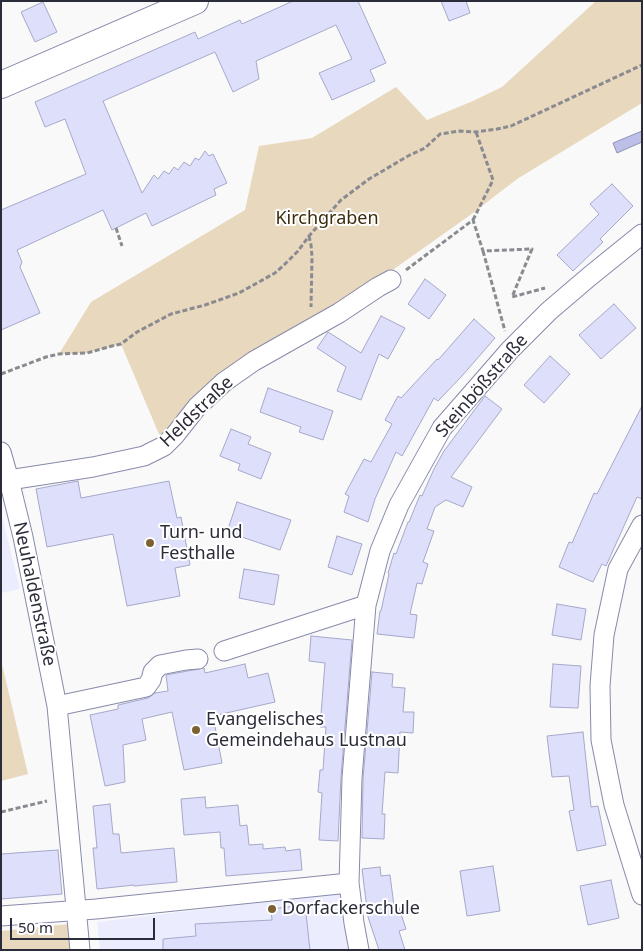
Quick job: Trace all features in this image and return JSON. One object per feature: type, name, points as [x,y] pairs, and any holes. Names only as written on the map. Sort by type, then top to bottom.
[{"type":"street","points":[[1,85],[195,1]]},
{"type":"street","name":"Steinbößstraße","points":[[359,950],[349,883],[352,778],[366,605],[380,551],[399,504],[442,428],[510,350],[556,305],[642,234]]},
{"type":"street","name":"Heldstraße","points":[[9,480],[144,456],[164,446],[197,407],[224,382],[254,361],[339,313],[391,280]]},
{"type":"street","name":"Neuhaldenstraße","points":[[1,452],[26,554],[57,706],[80,950]]},
{"type":"street","points":[[642,525],[618,569],[604,635],[600,686],[601,740],[614,804],[642,895]]},
{"type":"street","points":[[224,651],[366,605]]},
{"type":"street","points":[[57,706],[146,687],[151,680],[153,672],[160,666],[198,659]]},
{"type":"street","points":[[1,916],[349,883]]},
{"type":"path","points":[[1,374],[46,357],[87,352],[121,344],[137,332],[171,314],[205,305],[238,293],[275,273],[284,265],[341,200],[369,179],[425,148],[440,134],[497,129],[521,122],[642,65]]},
{"type":"path","points":[[391,280],[473,220],[493,180],[476,132]]},
{"type":"path","points":[[473,220],[510,350]]},
{"type":"path","points":[[116,228],[122,246]]},
{"type":"path","points":[[309,236],[312,257],[311,306]]},
{"type":"path","points":[[483,252],[532,249],[512,297],[546,288]]},
{"type":"path","points":[[1,812],[66,796]]},
{"type":"shaded area","points":[[1,512],[20,589],[1,593]]},
{"type":"shaded area","name":"Dorfackerschule","points":[[339,893],[351,950],[100,950],[97,922]]},
{"type":"green space","name":"Kirchgraben","points":[[596,1],[642,1],[642,103],[517,179],[387,274],[254,361],[164,446],[121,344],[87,353],[59,354],[91,302],[245,210],[259,146],[312,138],[396,87],[427,120],[473,101],[502,87]]},
{"type":"green space","points":[[1,660],[28,774],[1,781]]},
{"type":"green space","points":[[69,924],[72,950],[1,950],[1,931]]},
{"type":"water","points":[[642,131],[642,142],[617,153],[613,143]]},
{"type":"building","points":[[293,1],[358,1],[386,63],[370,70],[375,81],[332,100],[319,73],[352,59],[336,25],[256,61],[259,79],[233,92],[215,52],[103,101],[142,193],[154,175],[158,179],[164,171],[169,174],[174,167],[178,170],[184,162],[190,166],[195,158],[199,160],[205,151],[209,156],[213,154],[227,183],[214,189],[216,195],[152,226],[146,213],[112,230],[103,210],[17,250],[22,262],[20,267],[40,313],[1,330],[1,210],[86,174],[65,119],[45,127],[35,102],[195,32],[198,39],[240,20],[242,24]]},
{"type":"building","points":[[441,1],[466,1],[470,13],[449,21]]},
{"type":"building","points":[[43,2],[57,32],[35,42],[21,12]]},
{"type":"building","points":[[612,184],[633,206],[600,239],[603,242],[573,271],[557,255],[599,214],[590,204]]},
{"type":"building","points":[[425,279],[446,295],[429,319],[408,304]]},
{"type":"building","points":[[614,304],[636,328],[601,359],[579,335]]},
{"type":"building","points":[[381,316],[405,328],[388,359],[379,354],[361,400],[337,391],[346,367],[317,348],[328,332],[361,353]]},
{"type":"building","points":[[474,319],[495,338],[438,401],[434,398],[402,456],[396,452],[375,499],[368,522],[344,512],[349,496],[345,494],[364,459],[371,462],[392,424],[385,420],[398,396],[401,398]]},
{"type":"building","points":[[550,356],[570,374],[544,403],[524,385]]},
{"type":"building","points":[[268,388],[333,411],[323,440],[299,432],[301,427],[260,412]]},
{"type":"building","points":[[485,396],[502,409],[451,477],[472,487],[463,507],[446,500],[435,507],[427,529],[434,531],[423,562],[428,564],[422,584],[417,583],[410,614],[417,615],[414,638],[377,634],[380,611],[394,553],[396,554],[420,495],[422,496],[444,451]]},
{"type":"building","points":[[642,406],[642,499],[637,497],[606,566],[602,564],[593,582],[559,567],[569,542],[572,543],[594,493],[597,494]]},
{"type":"building","points":[[231,429],[251,437],[248,444],[271,453],[261,479],[238,470],[240,464],[220,456]]},
{"type":"building","name":"Turn- und Festhalle","points":[[78,481],[81,498],[169,481],[177,518],[181,517],[190,565],[175,568],[180,596],[127,606],[113,534],[47,547],[36,489]]},
{"type":"building","points":[[237,502],[291,520],[280,550],[227,532]]},
{"type":"building","points":[[337,536],[362,544],[352,575],[328,567]]},
{"type":"building","points":[[244,569],[279,575],[274,605],[239,598]]},
{"type":"building","points":[[557,604],[586,609],[581,640],[552,635]]},
{"type":"building","points":[[311,636],[352,640],[338,841],[319,840],[322,793],[318,792],[320,770],[323,770],[326,727],[320,727],[325,663],[309,661]]},
{"type":"building","points":[[245,664],[248,678],[268,673],[275,702],[213,716],[222,763],[184,770],[172,712],[142,719],[146,740],[123,745],[125,782],[105,786],[90,715],[118,709],[118,705],[148,698],[155,693],[168,691],[166,675],[204,668],[205,673]]},
{"type":"building","points":[[553,664],[581,666],[578,708],[550,707]]},
{"type":"building","points":[[372,672],[393,674],[392,687],[405,688],[403,712],[414,712],[413,733],[400,732],[398,773],[385,772],[382,814],[385,814],[384,839],[362,838],[363,779]]},
{"type":"building","points":[[583,732],[591,807],[598,806],[606,845],[577,851],[569,811],[574,810],[569,776],[552,777],[547,736]]},
{"type":"building","points":[[205,797],[206,808],[238,805],[240,826],[247,825],[249,845],[263,844],[263,849],[285,847],[286,851],[300,849],[302,870],[226,876],[224,848],[221,848],[220,832],[184,835],[181,799]]},
{"type":"building","points":[[110,804],[113,834],[119,834],[121,853],[174,848],[177,882],[97,889],[93,848],[97,848],[93,806]]},
{"type":"building","points":[[58,850],[62,894],[1,899],[1,854]]},
{"type":"building","points":[[493,866],[500,911],[467,916],[460,871]]},
{"type":"building","points":[[380,867],[381,876],[390,875],[394,906],[398,905],[406,929],[399,931],[405,950],[379,950],[368,917],[362,869]]},
{"type":"building","points":[[611,880],[619,918],[588,925],[580,886]]},
{"type":"building","points":[[305,905],[310,950],[163,950],[163,939],[196,936],[195,924],[272,920],[271,909]]},
{"type":"place","name":"Turn- und Festhalle","points":[[150,543]]},
{"type":"place","name":"Evangelisches Gemeindehaus Lustnau","points":[[196,730]]},
{"type":"place","name":"Dorfackerschule","points":[[272,909]]}]
